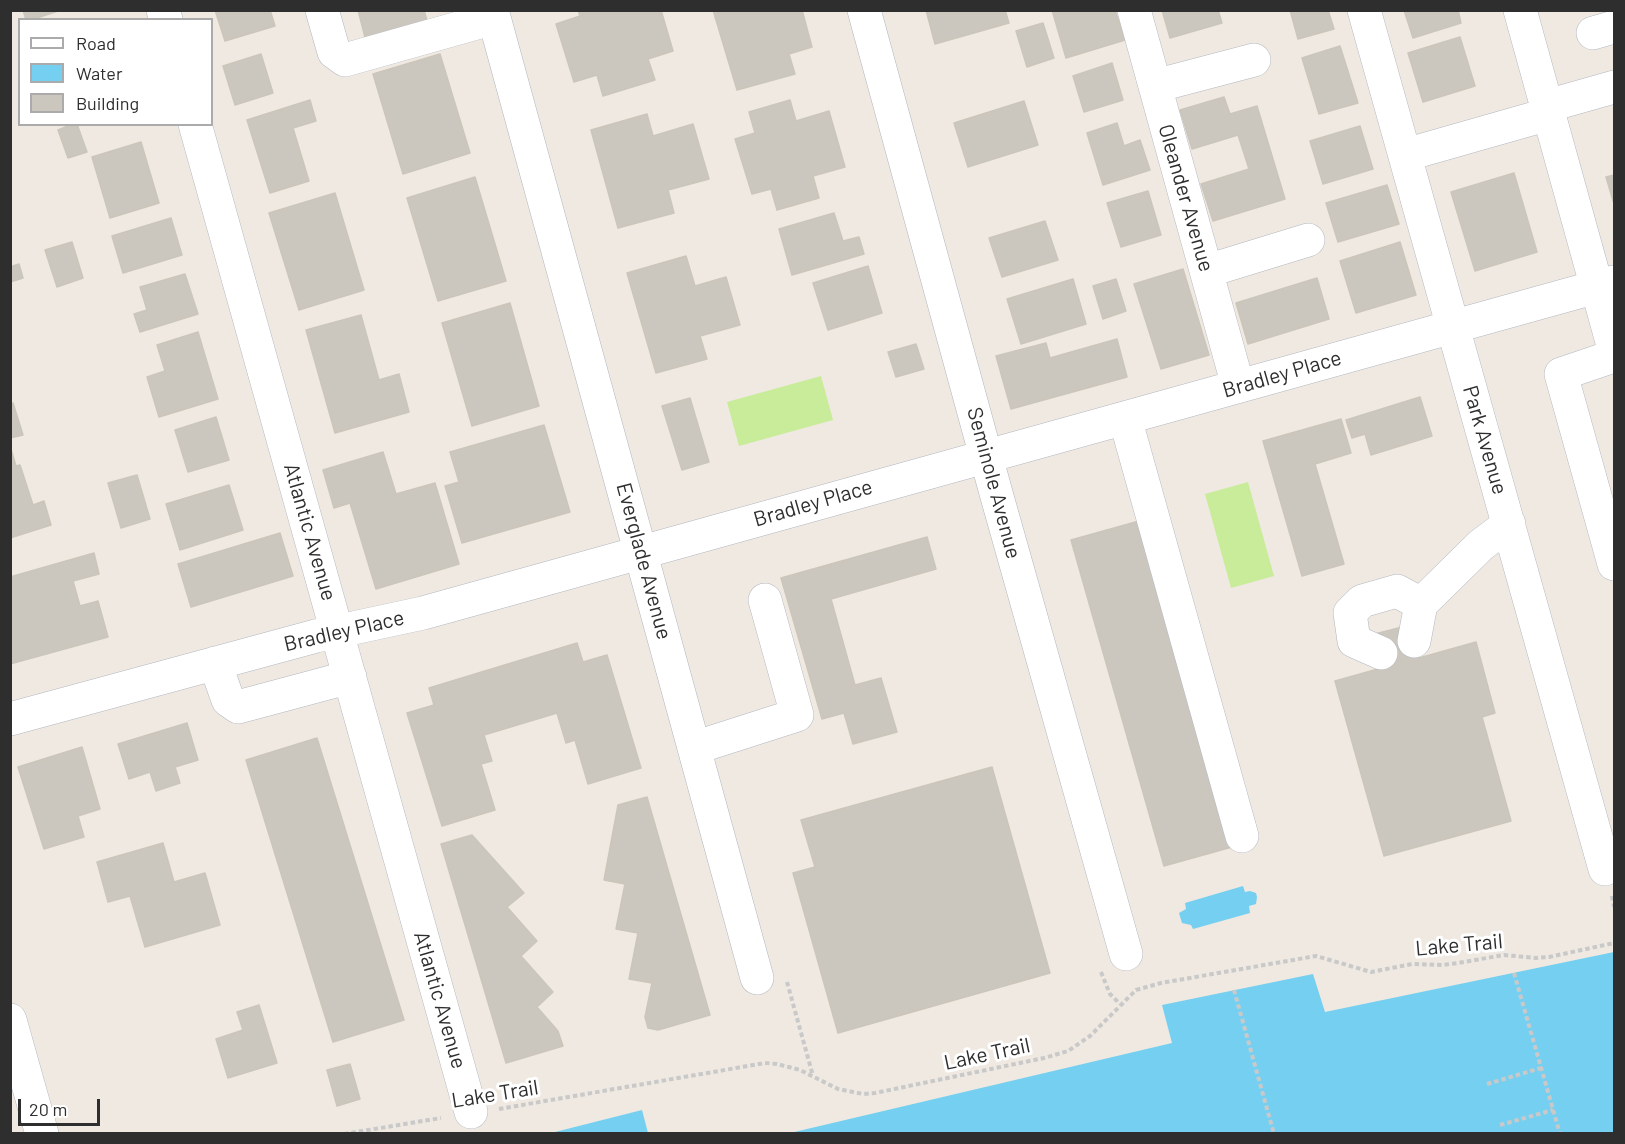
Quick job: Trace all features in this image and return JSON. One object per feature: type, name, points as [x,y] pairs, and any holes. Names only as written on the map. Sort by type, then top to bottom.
[{"type":"street","points":[[322,10],[334,52],[345,60],[493,14]]},
{"type":"street","name":"Seminole Avenue","points":[[864,10],[1126,954]]},
{"type":"street","name":"Oleander Avenue","points":[[1134,10],[1238,386]]},
{"type":"street","name":"Park Avenue","points":[[1365,10],[1605,869]]},
{"type":"street","points":[[1520,10],[1548,110],[1606,284],[1614,350]]},
{"type":"street","name":"Everglade Avenue","points":[[493,14],[757,978]]},
{"type":"street","points":[[1155,87],[1254,60]]},
{"type":"street","points":[[1405,155],[1614,87]]},
{"type":"street","name":"Atlantic Avenue","points":[[196,126],[471,1112]]},
{"type":"street","points":[[1206,271],[1308,240]]},
{"type":"street","name":"Bradley Place","points":[[10,719],[215,663],[423,613],[1606,284]]},
{"type":"street","points":[[1614,356],[1561,374],[1614,564]]},
{"type":"street","points":[[1125,418],[1242,836]]},
{"type":"street","points":[[1414,641],[1421,604],[1481,545],[1509,524]]},
{"type":"street","points":[[1381,653],[1354,641],[1350,613],[1362,601],[1397,591],[1421,604]]},
{"type":"street","points":[[694,748],[797,715],[765,600]]},
{"type":"street","points":[[215,663],[228,700],[238,707],[350,677]]},
{"type":"street","points":[[10,1020],[42,1134]]},
{"type":"path","name":"Lake Trail","points":[[344,1134],[765,1064],[787,1066],[838,1089],[863,1094],[875,1093],[1057,1055],[1080,1044],[1128,996],[1145,986],[1303,957],[1316,956],[1371,972],[1412,964],[1450,964],[1504,955],[1548,957],[1614,943]]},
{"type":"path","points":[[757,978],[784,970],[813,1077]]},
{"type":"path","points":[[1515,973],[1560,1134]]},
{"type":"path","points":[[1234,990],[1274,1134]]},
{"type":"path","points":[[1487,1084],[1541,1068]]},
{"type":"path","points":[[1500,1125],[1553,1110]]},
{"type":"green space","points":[[821,376],[833,420],[739,446],[727,402]]},
{"type":"green space","points":[[1248,482],[1274,576],[1231,588],[1205,494]]},
{"type":"water","points":[[1243,886],[1245,892],[1256,893],[1256,904],[1249,906],[1250,913],[1193,929],[1191,925],[1182,923],[1179,913],[1186,909],[1185,903]]},
{"type":"water","points":[[1614,952],[1614,1133],[790,1133],[1172,1043],[1162,1005],[1313,974],[1325,1012]]},
{"type":"water","points":[[642,1110],[648,1133],[551,1133]]},
{"type":"building","points":[[23,10],[61,10],[37,18],[25,18]]},
{"type":"building","points":[[215,10],[270,10],[275,26],[225,41]]},
{"type":"building","points":[[358,10],[424,10],[429,28],[367,45]]},
{"type":"building","points":[[578,10],[661,10],[673,51],[648,59],[655,80],[603,96],[597,75],[574,82],[556,24],[580,16]]},
{"type":"building","points":[[713,10],[802,10],[812,47],[789,54],[795,74],[737,90]]},
{"type":"building","points":[[926,10],[1005,10],[1009,23],[935,44]]},
{"type":"building","points":[[1052,10],[1115,10],[1125,40],[1066,58]]},
{"type":"building","points":[[1162,10],[1218,10],[1222,23],[1170,38]]},
{"type":"building","points":[[1290,10],[1328,10],[1334,29],[1298,39]]},
{"type":"building","points":[[1404,10],[1458,10],[1461,23],[1413,38]]},
{"type":"building","points":[[1043,23],[1054,58],[1027,67],[1016,31]]},
{"type":"building","points":[[1460,37],[1475,86],[1423,102],[1408,53]]},
{"type":"building","points":[[1340,46],[1358,103],[1319,114],[1302,58]]},
{"type":"building","points":[[261,54],[273,93],[235,105],[223,66]]},
{"type":"building","points":[[440,54],[470,153],[403,174],[373,74]]},
{"type":"building","points":[[1112,63],[1123,100],[1084,112],[1073,76]]},
{"type":"building","points":[[1224,97],[1230,114],[1257,106],[1285,199],[1213,221],[1201,184],[1249,169],[1238,135],[1192,149],[1180,110]]},
{"type":"building","points":[[310,100],[316,121],[293,128],[309,181],[270,193],[247,120]]},
{"type":"building","points":[[790,100],[796,121],[829,111],[845,167],[813,176],[819,198],[777,210],[771,189],[752,194],[735,139],[755,133],[749,112]]},
{"type":"building","points":[[1024,101],[1038,145],[968,167],[954,123]]},
{"type":"building","points":[[647,114],[653,136],[693,124],[709,179],[668,190],[674,213],[618,228],[591,130]]},
{"type":"building","points":[[1117,123],[1124,146],[1140,140],[1150,170],[1103,185],[1087,133]]},
{"type":"building","points":[[68,126],[78,126],[87,152],[68,158],[58,130]]},
{"type":"building","points":[[1360,126],[1373,169],[1323,184],[1310,141]]},
{"type":"building","points":[[141,142],[159,203],[110,218],[92,157]]},
{"type":"building","points":[[1514,173],[1537,252],[1475,271],[1451,192]]},
{"type":"building","points":[[1614,175],[1614,204],[1606,177]]},
{"type":"building","points":[[475,177],[506,281],[438,301],[407,198]]},
{"type":"building","points":[[1387,185],[1399,224],[1338,242],[1326,203]]},
{"type":"building","points":[[1148,191],[1161,235],[1121,247],[1107,203]]},
{"type":"building","points":[[335,193],[364,290],[299,310],[269,213]]},
{"type":"building","points":[[834,213],[843,241],[859,237],[864,254],[792,275],[779,229]]},
{"type":"building","points":[[171,218],[182,255],[123,273],[112,236]]},
{"type":"building","points":[[1045,221],[1058,260],[1002,277],[989,238]]},
{"type":"building","points":[[72,242],[83,278],[57,287],[45,250]]},
{"type":"building","points":[[1400,242],[1416,295],[1356,313],[1340,261]]},
{"type":"building","points":[[686,256],[695,286],[726,277],[740,325],[700,336],[707,359],[656,373],[627,273]]},
{"type":"building","points":[[19,264],[23,278],[10,282],[10,267]]},
{"type":"building","points":[[868,266],[882,313],[828,330],[813,283]]},
{"type":"building","points":[[1183,269],[1209,355],[1161,369],[1134,284]]},
{"type":"building","points":[[185,274],[198,314],[140,332],[134,314],[147,310],[140,287]]},
{"type":"building","points":[[1317,278],[1329,319],[1248,344],[1236,303]]},
{"type":"building","points":[[1073,279],[1086,324],[1021,344],[1007,299]]},
{"type":"building","points":[[1116,279],[1126,311],[1103,319],[1093,286]]},
{"type":"building","points":[[510,303],[539,406],[472,426],[442,323]]},
{"type":"building","points":[[361,315],[379,380],[399,374],[409,412],[335,433],[306,330]]},
{"type":"building","points":[[198,332],[218,399],[159,417],[147,377],[165,371],[157,345]]},
{"type":"building","points":[[1117,339],[1127,377],[1011,409],[996,356],[1046,343],[1050,358]]},
{"type":"building","points":[[916,344],[924,369],[896,377],[888,352]]},
{"type":"building","points":[[1420,397],[1432,436],[1371,455],[1365,434],[1352,438],[1346,420]]},
{"type":"building","points":[[690,398],[709,462],[682,470],[662,406]]},
{"type":"building","points":[[13,403],[23,435],[10,438],[10,404]]},
{"type":"building","points":[[216,417],[229,460],[188,472],[175,430]]},
{"type":"building","points":[[1341,419],[1351,453],[1315,464],[1344,564],[1302,576],[1263,441]]},
{"type":"building","points":[[544,425],[570,512],[462,543],[445,486],[459,482],[450,452]]},
{"type":"building","points":[[10,446],[16,466],[20,465],[33,505],[44,501],[51,525],[10,538]]},
{"type":"building","points":[[383,452],[396,494],[435,483],[459,564],[376,589],[350,503],[334,508],[323,470]]},
{"type":"building","points":[[137,475],[150,519],[121,528],[108,483]]},
{"type":"building","points":[[229,485],[243,530],[180,550],[166,504]]},
{"type":"building","points":[[1139,521],[1232,847],[1164,866],[1071,540]]},
{"type":"building","points":[[280,533],[293,576],[191,607],[178,564]]},
{"type":"building","points":[[927,537],[936,569],[831,599],[855,685],[881,678],[897,732],[853,744],[844,713],[822,719],[781,578]]},
{"type":"building","points":[[94,553],[99,574],[73,581],[80,606],[98,601],[108,637],[10,664],[10,577]]},
{"type":"building","points":[[1410,625],[1419,658],[1476,642],[1495,713],[1482,717],[1511,821],[1384,856],[1335,681],[1385,667],[1375,634]]},
{"type":"building","points":[[577,643],[583,662],[607,655],[641,768],[588,784],[575,740],[566,743],[557,713],[484,735],[492,761],[481,764],[495,810],[442,826],[407,713],[434,705],[429,688]]},
{"type":"building","points":[[187,723],[198,760],[175,767],[180,783],[156,791],[150,772],[129,779],[118,744]]},
{"type":"building","points":[[317,738],[404,1020],[333,1042],[246,760]]},
{"type":"building","points":[[82,747],[100,809],[78,816],[84,837],[44,849],[18,767]]},
{"type":"building","points":[[992,767],[1050,973],[838,1033],[793,873],[815,867],[801,820]]},
{"type":"building","points":[[647,797],[710,1015],[658,1030],[648,1028],[645,1017],[652,983],[629,979],[638,933],[616,929],[625,884],[604,880],[618,805]]},
{"type":"building","points":[[472,835],[524,893],[507,907],[537,941],[521,956],[553,992],[537,1007],[558,1031],[563,1046],[506,1063],[441,844]]},
{"type":"building","points":[[163,843],[174,882],[205,873],[220,925],[145,947],[130,896],[108,902],[97,862]]},
{"type":"building","points":[[259,1005],[277,1063],[228,1078],[216,1039],[243,1030],[237,1012]]},
{"type":"building","points":[[350,1064],[360,1099],[337,1106],[327,1070]]}]
